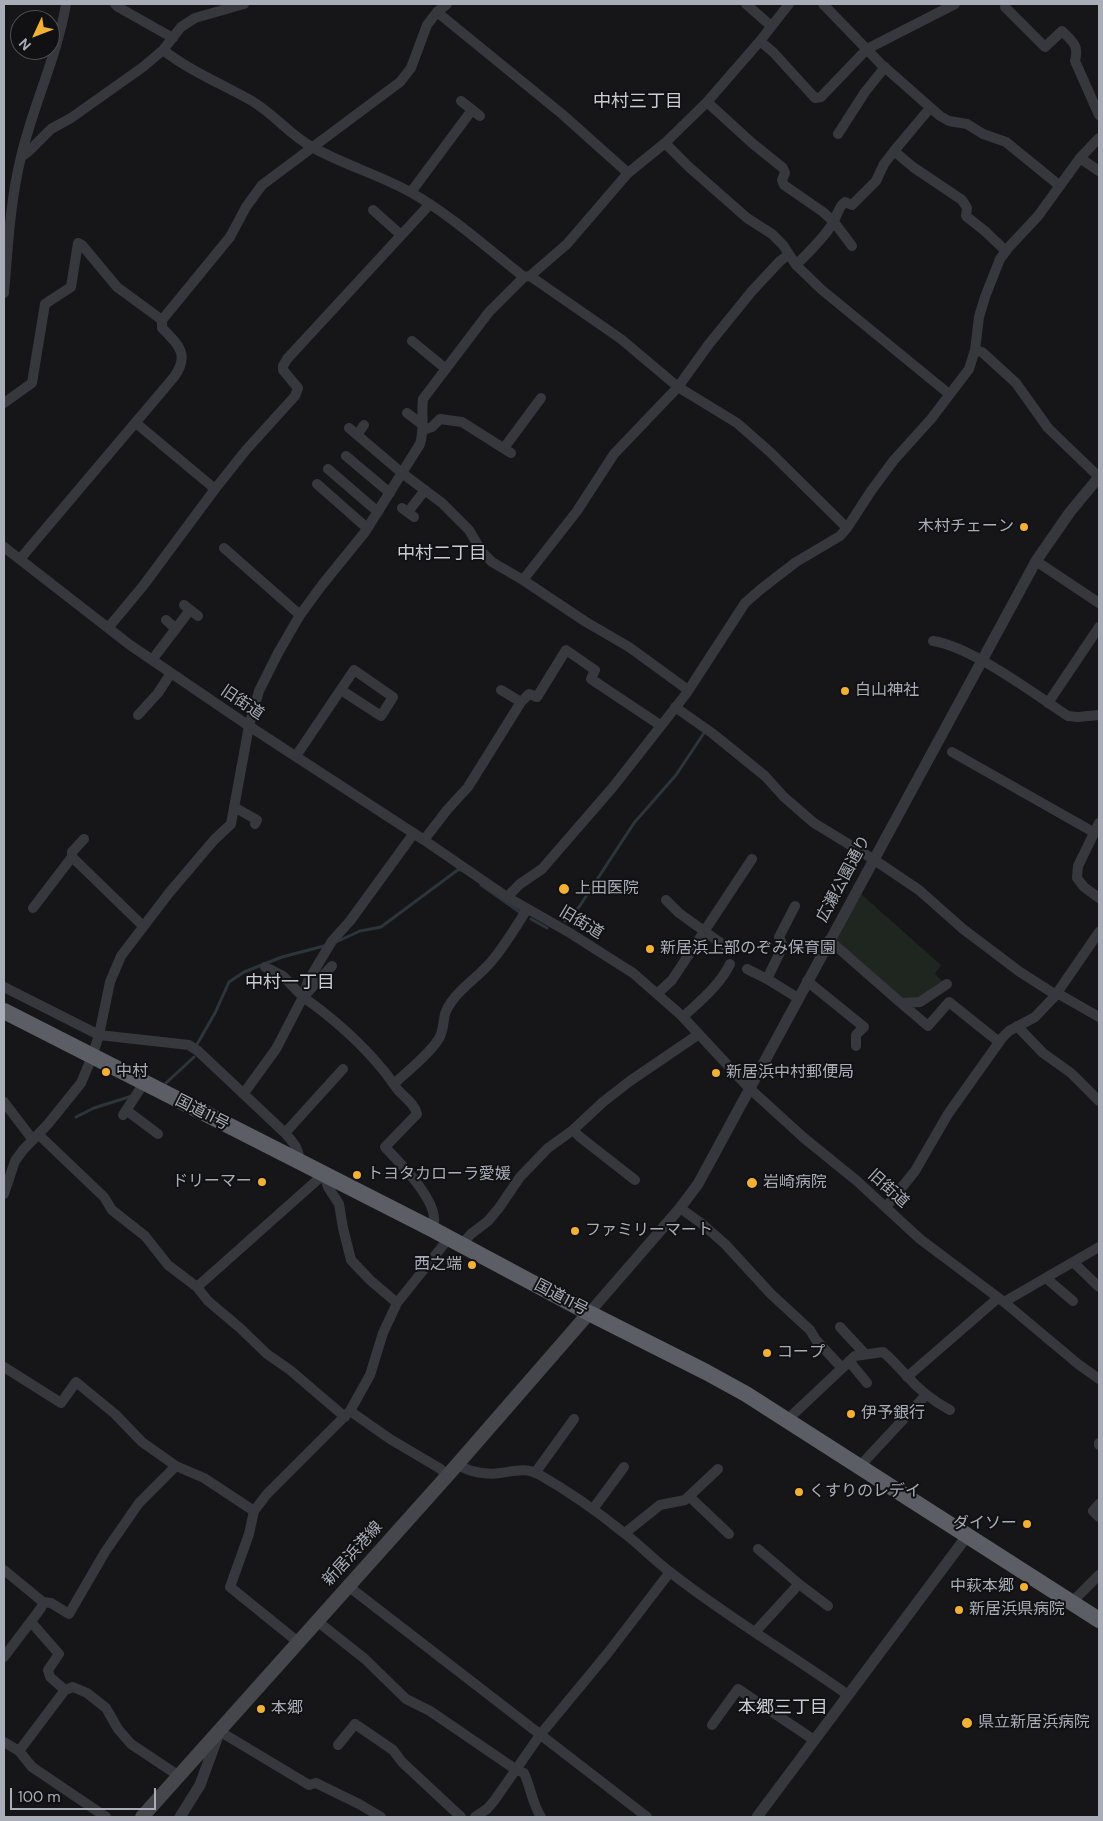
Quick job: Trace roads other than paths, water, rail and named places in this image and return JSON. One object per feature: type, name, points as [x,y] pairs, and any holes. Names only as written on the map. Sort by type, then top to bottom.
[{"type":"highway","name":"国道11号","points":[[4,1011],[92,1057],[139,1090],[324,1174],[746,1394],[1099,1620]]},
{"type":"main road","name":"新居浜港線","points":[[142,1817],[589,1313]]},
{"type":"street","points":[[4,293],[20,157],[61,28],[66,4]]},
{"type":"street","points":[[116,4],[118,7],[173,38]]},
{"type":"street","points":[[20,157],[51,130],[143,67],[163,50],[182,27],[195,18],[244,4]]},
{"type":"street","points":[[20,559],[136,423],[181,367],[182,356],[176,342],[162,328],[162,320],[230,237],[246,208],[262,185],[400,82],[411,68],[427,25],[437,12],[448,4]]},
{"type":"street","points":[[746,4],[771,26]]},
{"type":"street","points":[[4,1194],[14,1161],[80,1083],[92,1057],[110,982],[121,956],[143,926],[214,840],[231,824],[249,726],[259,691],[300,615],[368,528],[420,444],[423,428],[423,398],[489,312],[527,276],[567,244],[628,173],[665,143],[707,102],[760,41],[789,4]]},
{"type":"street","points":[[823,4],[885,67],[930,108],[949,121],[966,124],[983,134],[1006,142],[1060,186]]},
{"type":"street","points":[[760,41],[773,52],[815,98],[821,97],[867,49],[955,4]]},
{"type":"street","points":[[1005,7],[1045,47],[1062,31],[1073,42],[1077,52],[1075,61],[1099,115]]},
{"type":"street","points":[[437,12],[562,114],[628,173]]},
{"type":"street","points":[[163,50],[190,68],[253,102],[312,147],[411,192],[430,204],[527,276],[621,339],[678,386],[737,423],[770,452],[847,528]]},
{"type":"street","points":[[838,134],[865,92],[885,67]]},
{"type":"street","points":[[411,192],[434,153],[476,113],[460,101]]},
{"type":"street","points":[[707,102],[783,168],[785,173],[782,180],[784,185],[823,212],[834,222],[852,246]]},
{"type":"street","points":[[796,265],[819,242],[834,222],[842,204],[845,202],[852,205],[876,181],[884,164],[930,108]]},
{"type":"street","points":[[507,897],[520,884],[542,869],[613,787],[688,690],[746,603],[796,562],[840,536],[847,528],[894,460],[931,419],[969,369],[975,350],[979,317],[1000,259],[1038,216],[1080,158],[1099,138]]},
{"type":"street","points":[[665,143],[689,167],[748,218],[772,234],[783,245],[796,265],[893,350],[949,394]]},
{"type":"street","points":[[894,151],[913,167],[962,200],[967,208],[966,216],[1006,251]]},
{"type":"street","points":[[1080,158],[1099,171]]},
{"type":"street","points":[[108,628],[143,586],[246,450],[295,396],[298,388],[283,370],[282,366],[287,359],[430,204]]},
{"type":"street","points":[[374,210],[401,234]]},
{"type":"street","points":[[4,403],[32,383],[45,304],[71,287],[78,243],[82,245],[117,287],[162,320]]},
{"type":"street","points":[[523,580],[577,511],[614,454],[678,386],[708,344],[752,291],[788,255]]},
{"type":"street","points":[[412,341],[446,369]]},
{"type":"street","points":[[975,350],[982,352],[1016,383],[1048,428],[1099,477]]},
{"type":"street","points":[[407,414],[423,428],[432,427],[440,419],[475,425],[507,450],[535,415],[541,398]]},
{"type":"street","points":[[136,423],[215,489]]},
{"type":"street","points":[[364,425],[353,432],[442,503],[469,530],[482,552],[492,562],[523,580],[586,622],[629,646],[688,690]]},
{"type":"street","points":[[346,456],[390,493]]},
{"type":"street","points":[[328,469],[378,512]]},
{"type":"street","name":"広瀬公園通り","points":[[589,1313],[680,1208],[698,1184],[1036,561],[1070,512],[1099,477]]},
{"type":"street","points":[[317,484],[368,528]]},
{"type":"street","points":[[408,512],[425,490]]},
{"type":"street","name":"旧街道","points":[[4,547],[108,628],[249,726],[414,833],[507,897],[634,973],[683,1017],[749,1088],[920,1239],[1001,1300],[1078,1364],[1099,1379]]},
{"type":"street","points":[[224,548],[300,615]]},
{"type":"street","points":[[1036,561],[1099,603]]},
{"type":"street","points":[[152,660],[191,610]]},
{"type":"street","points":[[166,620],[176,628]]},
{"type":"street","points":[[1048,703],[1099,627]]},
{"type":"street","points":[[932,641],[946,643],[981,661],[1068,716],[1078,718],[1099,715]]},
{"type":"street","points":[[424,840],[447,810],[468,788],[521,702],[528,694],[537,697],[566,650],[595,670],[591,679],[660,725]]},
{"type":"street","points":[[296,756],[354,670],[393,697],[381,716],[341,690]]},
{"type":"street","points":[[138,715],[158,693],[171,673]]},
{"type":"street","points":[[501,690],[521,702]]},
{"type":"street","points":[[675,707],[712,733],[765,776],[784,797],[814,823],[919,890],[963,929],[1020,972],[1056,994],[1099,1016]]},
{"type":"street","points":[[952,752],[1095,833]]},
{"type":"street","points":[[234,807],[257,820],[255,824]]},
{"type":"street","points":[[1099,823],[1078,866],[1077,878],[1084,887],[1099,898]]},
{"type":"street","points":[[244,1093],[276,1049],[303,997],[308,981],[332,941],[350,921],[414,833]]},
{"type":"street","points":[[33,908],[72,857],[72,852],[84,839]]},
{"type":"street","points":[[72,857],[143,926]]},
{"type":"street","points":[[658,993],[672,980],[752,859]]},
{"type":"street","points":[[666,900],[679,913],[732,951]]},
{"type":"street","points":[[767,979],[783,946],[779,937],[795,906]]},
{"type":"street","points":[[394,1084],[425,1055],[436,1041],[441,1034],[442,1020],[446,1009],[454,998],[491,962],[527,909]]},
{"type":"street","points":[[886,1207],[915,1171],[944,1120],[999,1042],[1009,1031],[1035,1017],[1056,994],[1099,932]]},
{"type":"street","points":[[829,940],[928,1026],[949,1002],[999,1042]]},
{"type":"street","points":[[683,1017],[726,973],[730,964]]},
{"type":"street","points":[[303,997],[332,966]]},
{"type":"street","points":[[265,967],[283,976],[303,997],[346,1032],[370,1055],[416,1109],[417,1114],[385,1147],[411,1175],[430,1204],[434,1218],[432,1229]]},
{"type":"street","points":[[747,969],[798,998]]},
{"type":"street","points":[[807,980],[864,1027],[856,1036],[856,1046]]},
{"type":"street","points":[[901,1003],[920,1002],[947,984]]},
{"type":"street","points":[[4,987],[99,1034],[188,1045],[198,1051],[285,1133],[300,1154],[299,1162]]},
{"type":"street","points":[[1018,1026],[1043,1053],[1071,1073],[1099,1101]]},
{"type":"street","points":[[298,1642],[230,1587],[249,1534],[254,1511],[267,1494],[348,1414],[370,1375],[383,1332],[397,1303],[455,1242],[471,1234],[488,1221],[532,1163],[548,1148],[573,1130],[603,1102],[630,1081],[699,1034]]},
{"type":"street","points":[[285,1133],[343,1069]]},
{"type":"street","points":[[139,1090],[124,1113],[158,1134]]},
{"type":"street","points":[[4,1102],[36,1137],[104,1197],[112,1210],[145,1236],[168,1265],[196,1287],[208,1301],[267,1354],[348,1414],[440,1468],[498,1474],[514,1470],[526,1470],[534,1473],[593,1509],[625,1533],[670,1572],[848,1695]]},
{"type":"street","points":[[573,1130],[636,1180]]},
{"type":"street","points":[[196,1287],[324,1174],[328,1187],[339,1204],[351,1260],[370,1280],[397,1303]]},
{"type":"street","points":[[680,1208],[725,1244],[771,1294],[810,1330],[816,1340],[867,1383]]},
{"type":"street","points":[[907,1377],[1001,1300],[1098,1249]]},
{"type":"street","points":[[1073,1262],[1099,1286]]},
{"type":"street","points":[[1046,1278],[1073,1301]]},
{"type":"street","points":[[840,1327],[865,1354]]},
{"type":"street","points":[[787,1420],[855,1356],[883,1352],[934,1402],[950,1410]]},
{"type":"street","points":[[4,1367],[61,1403],[76,1382],[115,1414],[142,1442],[176,1466],[204,1478],[254,1511]]},
{"type":"street","points":[[860,1467],[926,1395]]},
{"type":"street","points":[[534,1473],[574,1419]]},
{"type":"street","points":[[4,1570],[43,1602],[50,1603],[69,1614],[105,1552],[139,1503],[176,1466]]},
{"type":"street","points":[[593,1509],[624,1467]]},
{"type":"street","points":[[625,1533],[660,1505],[685,1500],[718,1469]]},
{"type":"street","points":[[689,1496],[729,1534]]},
{"type":"street","points":[[1099,1504],[1093,1510],[1099,1517]]},
{"type":"street","points":[[757,1817],[967,1536]]},
{"type":"street","points":[[758,1549],[828,1606]]},
{"type":"street","points":[[475,1817],[494,1802],[540,1735],[607,1654],[670,1572]]},
{"type":"street","points":[[1072,1602],[1099,1575]]},
{"type":"street","points":[[755,1632],[799,1584]]},
{"type":"street","points":[[348,1586],[647,1817]]},
{"type":"street","points":[[4,1657],[41,1608],[43,1602]]},
{"type":"street","points":[[317,1621],[365,1659],[406,1699],[430,1711],[515,1769],[524,1773],[534,1807],[541,1817]]},
{"type":"street","points":[[31,1622],[59,1654],[48,1670],[50,1677],[65,1690]]},
{"type":"street","points":[[19,1751],[65,1690],[73,1687],[94,1698],[106,1708],[125,1738],[139,1750],[179,1776]]},
{"type":"street","points":[[712,1725],[738,1689],[814,1740]]},
{"type":"street","points":[[338,1745],[355,1724],[393,1750],[402,1762],[461,1817]]},
{"type":"street","points":[[180,1817],[200,1785],[219,1731],[309,1785],[316,1783],[381,1817]]},
{"type":"street","points":[[4,1742],[19,1751],[32,1767],[106,1817]]},
{"type":"waterway","points":[[565,921],[579,907],[634,823],[676,775],[704,733]]},
{"type":"waterway","points":[[336,942],[360,931],[381,927],[460,870]]},
{"type":"waterway","points":[[481,885],[521,913]]},
{"type":"waterway","points":[[531,919],[547,928]]},
{"type":"waterway","points":[[196,1046],[215,1013],[229,982],[244,972],[282,957],[324,946]]},
{"type":"waterway","points":[[166,1083],[194,1057]]},
{"type":"waterway","points":[[76,1117],[94,1108],[132,1096]]},
{"type":"place","name":"木村チェーン","points":[[1024,527]]},
{"type":"place","name":"白山神社","points":[[845,691]]},
{"type":"place","name":"上田医院","points":[[564,889]]},
{"type":"place","name":"新居浜上部のぞみ保育園","points":[[650,949]]},
{"type":"place","name":"中村","points":[[106,1072]]},
{"type":"place","name":"新居浜中村郵便局","points":[[716,1073]]},
{"type":"place","name":"トヨタカローラ愛媛","points":[[357,1175]]},
{"type":"place","name":"ドリーマー","points":[[262,1182]]},
{"type":"place","name":"岩崎病院","points":[[752,1183]]},
{"type":"place","name":"ファミリーマート","points":[[575,1231]]},
{"type":"place","name":"西之端","points":[[472,1265]]},
{"type":"place","name":"コープ","points":[[767,1353]]},
{"type":"place","name":"伊予銀行","points":[[851,1414]]},
{"type":"place","name":"くすりのレデイ","points":[[799,1492]]},
{"type":"place","name":"ダイソー","points":[[1027,1524]]},
{"type":"place","name":"中萩本郷","points":[[1024,1587]]},
{"type":"place","name":"新居浜県病院","points":[[959,1610]]},
{"type":"place","name":"本郷","points":[[261,1709]]},
{"type":"place","name":"県立新居浜病院","points":[[967,1723]]},
{"type":"district","name":"中村三丁目","points":[[638,102]]},
{"type":"district","name":"中村二丁目","points":[[442,554]]},
{"type":"district","name":"中村一丁目","points":[[290,983]]},
{"type":"district","name":"本郷三丁目","points":[[783,1708]]}]
